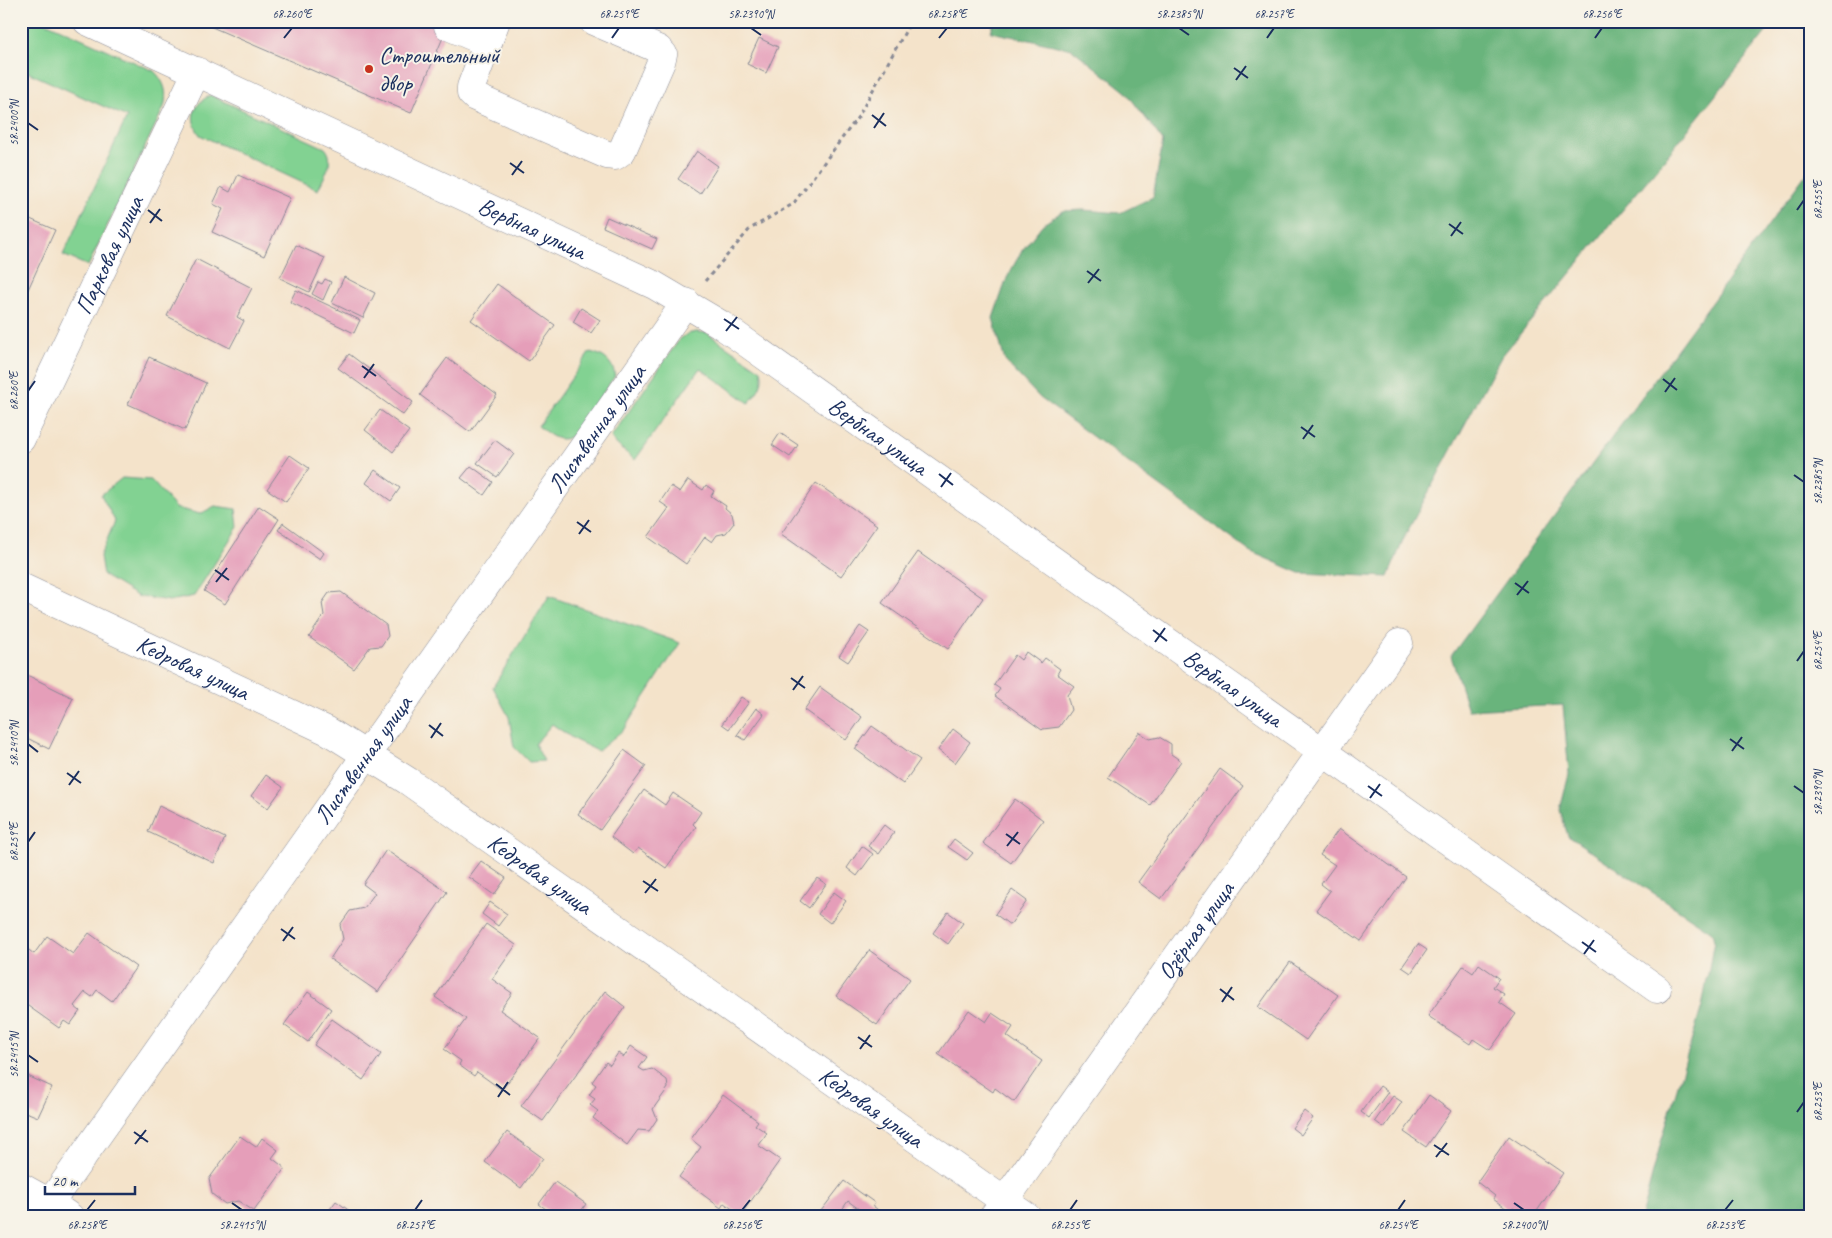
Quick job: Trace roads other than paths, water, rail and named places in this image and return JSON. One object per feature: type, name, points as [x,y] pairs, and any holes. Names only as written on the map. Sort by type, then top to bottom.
[{"type":"street","name":"Вербная улица","points":[[87,21],[654,284],[686,302],[720,324],[1658,989]]},
{"type":"street","points":[[448,26],[492,32],[471,87],[471,93],[475,97],[606,155],[615,156],[622,151],[661,62],[662,54],[658,49],[593,21]]},
{"type":"street","name":"Парковая улица","points":[[21,439],[197,71]]},
{"type":"street","name":"Лиственная улица","points":[[53,1212],[368,755],[686,302]]},
{"type":"street","name":"Кедровая улица","points":[[21,588],[328,731],[368,755],[416,787],[998,1209],[1027,1217]]},
{"type":"street","name":"Озёрная улица","points":[[998,1209],[1399,643]]},
{"type":"street","points":[[21,1187],[53,1212]]},
{"type":"place","name":"Строительный двор","points":[[369,69]]}]
